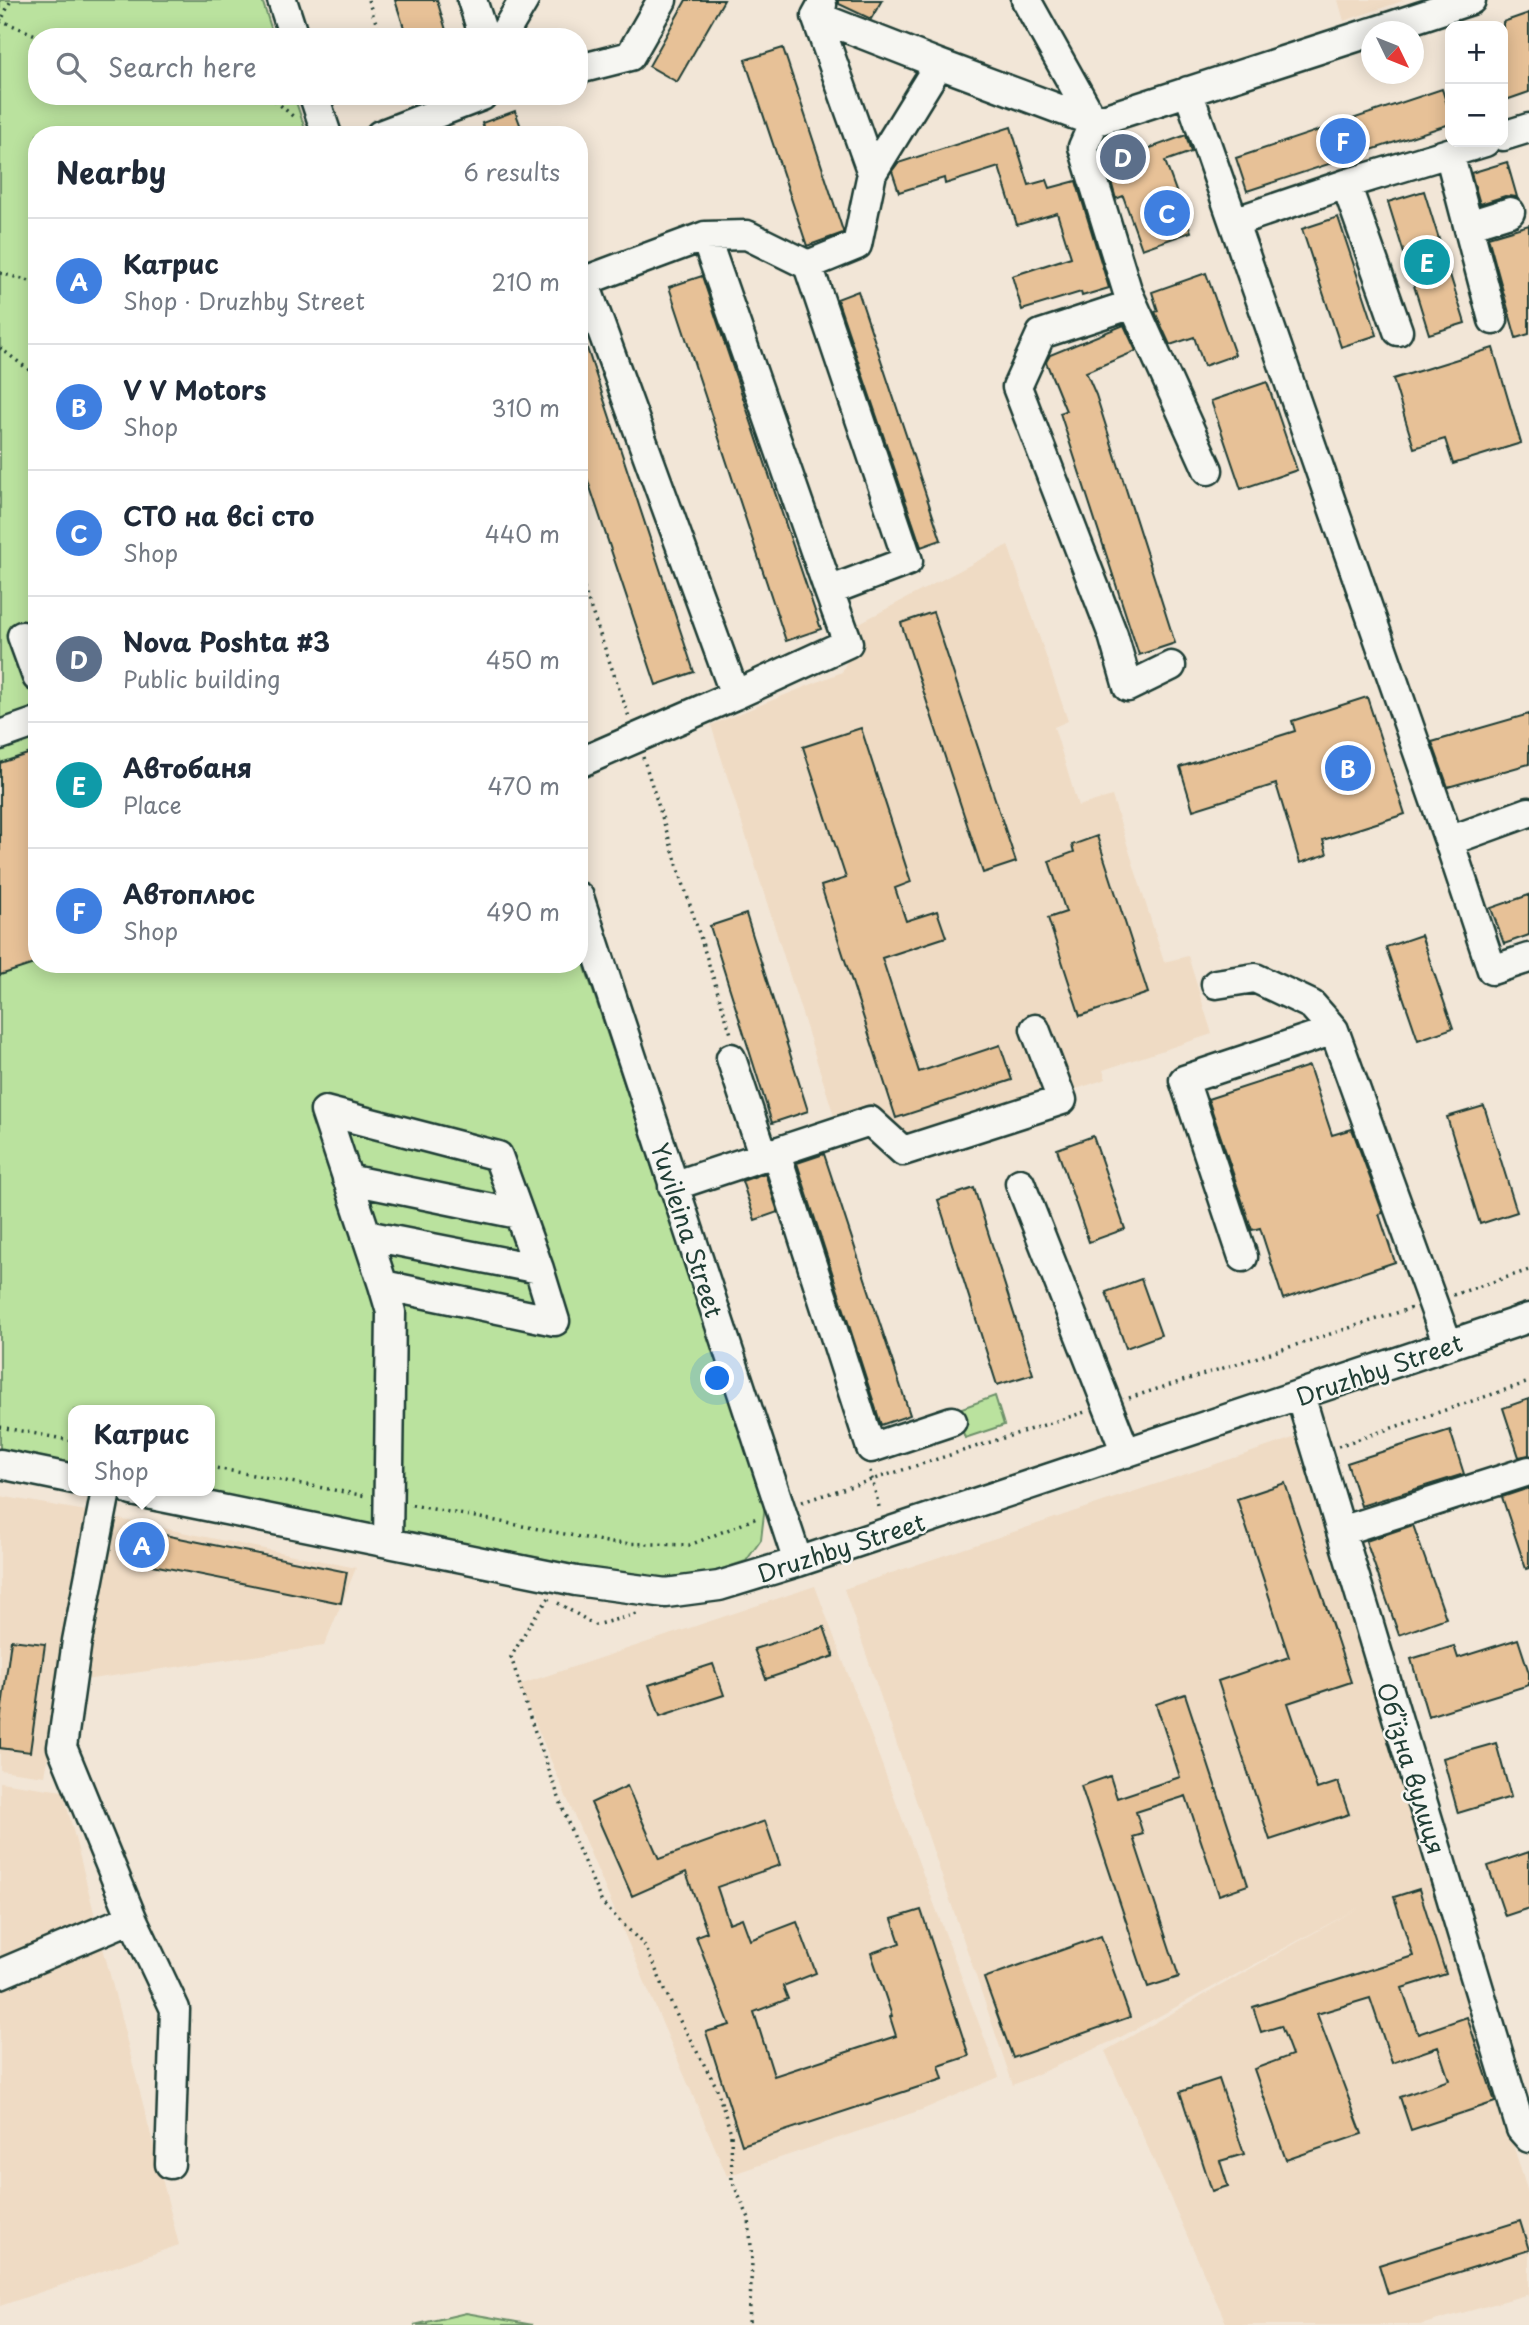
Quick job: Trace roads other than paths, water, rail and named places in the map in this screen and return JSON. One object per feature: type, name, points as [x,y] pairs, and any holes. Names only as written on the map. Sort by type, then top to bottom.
[{"type":"street","points":[[282,0],[291,28]]},
{"type":"street","points":[[472,0],[481,28]]},
{"type":"street","points":[[507,28],[524,0]]},
{"type":"street","points":[[588,67],[630,56],[662,0]]},
{"type":"street","points":[[1026,0],[1094,122]]},
{"type":"street","points":[[1406,21],[1471,0]]},
{"type":"street","points":[[820,8],[939,64],[1094,122],[1361,36]]},
{"type":"street","points":[[820,8],[872,173]]},
{"type":"street","points":[[808,265],[857,245],[872,173],[939,64]]},
{"type":"street","points":[[1188,91],[1492,970],[1529,958]]},
{"type":"street","points":[[315,105],[316,126]]},
{"type":"street","points":[[404,126],[458,105]]},
{"type":"street","points":[[1094,122],[1083,147],[1133,304],[1208,470]]},
{"type":"street","points":[[1508,134],[1529,128]]},
{"type":"street","points":[[1234,222],[1469,147]]},
{"type":"street","points":[[1449,153],[1493,320]]},
{"type":"street","points":[[1346,184],[1398,331]]},
{"type":"street","points":[[1468,225],[1510,212]]},
{"type":"street","points":[[588,279],[705,236],[747,235],[808,265],[908,561],[828,591]]},
{"type":"street","points":[[588,759],[848,643],[705,236]]},
{"type":"street","points":[[588,301],[735,695]]},
{"type":"street","points":[[1133,304],[1041,334],[1017,387],[1113,635],[1128,687],[1171,666]]},
{"type":"street","points":[[20,637],[28,656]]},
{"type":"street","points":[[1,730],[28,724]]},
{"type":"street","points":[[1449,841],[1529,812]]},
{"type":"street","name":"Yuvileina Street","points":[[588,925],[798,1562]]},
{"type":"street","points":[[1216,984],[1255,978],[1312,1005],[1334,1030],[1448,1345]]},
{"type":"street","points":[[673,1186],[870,1121],[903,1151],[1062,1100],[1035,1029]]},
{"type":"street","points":[[1243,1257],[1184,1080],[1334,1030]]},
{"type":"street","points":[[733,1054],[871,1448],[952,1420]]},
{"type":"street","points":[[383,1285],[555,1321],[498,1156],[325,1111],[391,1312],[388,1543]]},
{"type":"street","points":[[347,1179],[518,1214]]},
{"type":"street","points":[[1020,1183],[1126,1453]]},
{"type":"street","points":[[366,1235],[539,1269]]},
{"type":"street","name":"Druzhby Street","points":[[157,1496],[576,1581],[666,1593],[719,1586],[798,1562],[1529,1318]]},
{"type":"street","name":"Об’їзна вулиця","points":[[1300,1395],[1521,2129],[1529,2138]]},
{"type":"street","points":[[0,1464],[68,1478]]},
{"type":"street","points":[[1340,1531],[1529,1471]]},
{"type":"street","points":[[105,1496],[77,1641],[62,1747],[132,1918],[175,2008],[170,2164]]},
{"type":"street","points":[[0,1974],[132,1918]]},
{"type":"place","name":"Автоплюс","points":[[1343,141]]},
{"type":"place","name":"Nova Poshta #3","points":[[1123,157]]},
{"type":"place","name":"СТО на всі сто","points":[[1167,213]]},
{"type":"place","name":"Автобаня","points":[[1427,262]]},
{"type":"place","name":"V V Motors","points":[[1348,768]]},
{"type":"place","name":"Катрис","points":[[142,1545]]}]
